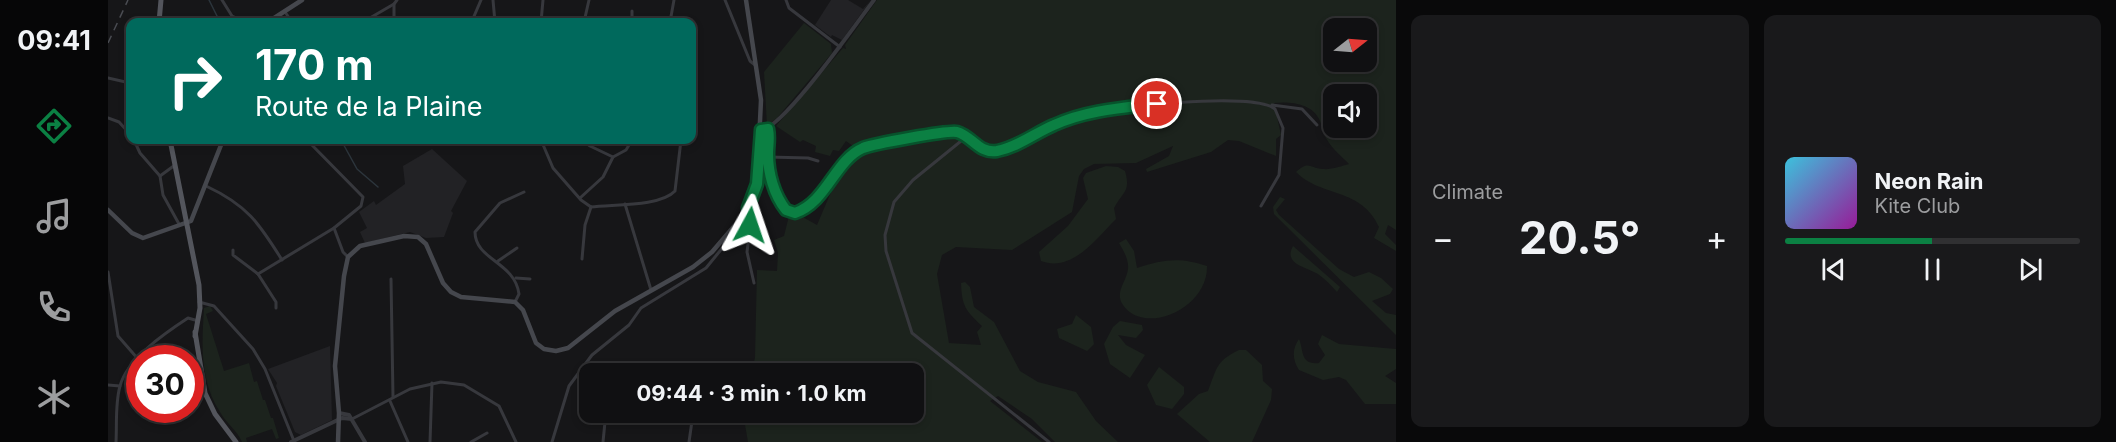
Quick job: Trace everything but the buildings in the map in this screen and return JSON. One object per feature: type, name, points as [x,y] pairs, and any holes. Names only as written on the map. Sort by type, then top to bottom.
[{"type":"main road","points":[[159,18],[161,0]]},
{"type":"main road","points":[[274,18],[302,0]]},
{"type":"main road","points":[[338,442],[339,412],[335,357],[348,257],[364,244],[414,236],[426,244],[443,283],[453,293],[461,297],[515,302],[523,310],[536,343],[544,349],[556,351],[568,348],[624,306],[699,263],[723,240],[748,208],[757,184],[761,100],[746,0]]},
{"type":"main road","points":[[171,144],[199,295],[195,336]]},
{"type":"main road","points":[[108,210],[140,237],[152,236],[192,220],[222,144]]},
{"type":"main road","points":[[199,302],[195,320],[195,336],[205,393],[215,414],[236,442]]},
{"type":"street","points":[[222,0],[232,16],[236,18]]},
{"type":"street","points":[[473,18],[481,0]]},
{"type":"street","points":[[493,0],[495,18]]},
{"type":"street","points":[[541,18],[543,0]]},
{"type":"street","points":[[585,18],[589,0]]},
{"type":"street","points":[[671,18],[674,0]]},
{"type":"street","points":[[724,0],[750,61],[757,65]]},
{"type":"street","points":[[786,0],[792,11],[840,47]]},
{"type":"street","points":[[761,130],[768,129],[785,113],[840,47],[874,0]]},
{"type":"street","points":[[370,18],[396,2]]},
{"type":"street","points":[[394,18],[396,2]]},
{"type":"street","points":[[284,11],[289,18]]},
{"type":"street","points":[[632,11],[632,18]]},
{"type":"street","points":[[108,78],[126,82]]},
{"type":"street","points":[[768,129],[768,158],[778,198],[786,210],[795,213],[813,202],[853,154],[862,148],[948,131],[966,137],[978,146],[995,152],[1016,146],[1054,125],[1089,113],[1174,102],[1235,102],[1302,109],[1317,125]]},
{"type":"street","points":[[1261,206],[1279,175],[1283,128],[1279,115],[1270,105]]},
{"type":"street","points":[[108,118],[119,122],[126,130]]},
{"type":"street","points":[[966,137],[913,180],[894,202],[885,235],[886,251],[912,333],[1049,442]]},
{"type":"street","points":[[136,144],[140,153],[160,176],[163,195],[178,224]]},
{"type":"street","points":[[258,274],[334,228],[361,206],[363,197],[311,144]]},
{"type":"street","points":[[543,144],[553,168],[591,207],[664,198],[675,191],[681,144]]},
{"type":"street","points":[[588,144],[613,157]]},
{"type":"street","points":[[580,198],[603,177],[613,157],[626,150],[630,144]]},
{"type":"street","points":[[768,158],[808,158],[818,161]]},
{"type":"street","points":[[160,176],[176,165]]},
{"type":"street","points":[[206,186],[240,204],[258,223],[282,260]]},
{"type":"street","points":[[515,302],[519,294],[516,278],[479,247],[475,232],[500,203],[524,192]]},
{"type":"street","points":[[625,204],[651,290]]},
{"type":"street","points":[[582,259],[585,225],[591,207]]},
{"type":"street","points":[[748,208],[752,213],[747,252],[754,283]]},
{"type":"street","points":[[334,228],[343,252],[348,257]]},
{"type":"street","points":[[552,442],[569,386],[592,355],[629,325],[641,308],[715,260],[724,246],[723,240]]},
{"type":"street","points":[[498,261],[517,248]]},
{"type":"street","points":[[233,250],[233,255],[258,274],[276,302],[276,308]]},
{"type":"street","points":[[108,272],[118,336],[126,345]]},
{"type":"street","points":[[516,278],[530,279]]},
{"type":"street","points":[[391,279],[392,399],[408,442]]},
{"type":"street","points":[[199,302],[214,306],[253,349],[265,369],[293,442],[345,417],[352,419],[392,399],[432,383],[464,385],[494,401],[499,406],[516,442]]},
{"type":"street","points":[[151,345],[162,334],[188,318],[195,320]]},
{"type":"street","points":[[116,442],[120,386],[126,374]]},
{"type":"street","points":[[430,442],[432,383]]},
{"type":"street","points":[[108,385],[120,386]]},
{"type":"street","points":[[339,412],[349,415],[365,442]]},
{"type":"street","points":[[603,442],[605,423]]},
{"type":"street","points":[[688,442],[692,423]]},
{"type":"street","points":[[471,442],[487,433]]},
{"type":"shaded area","points":[[831,0],[848,0],[863,9],[871,0],[842,40],[832,35],[831,37],[815,25]]},
{"type":"shaded area","points":[[877,0],[1396,0],[1396,230],[1388,225],[1385,234],[1396,245],[1396,251],[1374,238],[1379,227],[1362,205],[1317,186],[1296,172],[1307,166],[1326,169],[1349,164],[1327,138],[1377,138],[1377,84],[1323,84],[1323,132],[1317,115],[1312,110],[1300,104],[1274,103],[1281,135],[1276,139],[1276,156],[1239,141],[1228,140],[1211,152],[1147,172],[1146,169],[1169,156],[1173,146],[1136,163],[1094,164],[1084,169],[1079,176],[1072,212],[1012,250],[956,247],[942,255],[937,274],[949,343],[981,345],[977,332],[982,326],[968,311],[962,297],[961,283],[965,282],[970,287],[974,307],[994,322],[1020,371],[1038,382],[1076,392],[1096,421],[1118,442],[1055,442],[1032,419],[998,396],[990,401],[1042,442],[748,442],[745,423],[924,423],[924,363],[754,363],[757,270],[777,271],[778,253],[774,240],[784,236],[789,216],[799,215],[817,225],[837,178],[857,149],[846,141],[839,151],[833,150],[830,156],[815,152],[816,146],[803,140],[800,142],[776,126],[843,48],[846,49],[845,45]]},
{"type":"shaded area","points":[[804,23],[831,44],[832,53],[777,118],[767,126],[764,72]]},
{"type":"shaded area","points":[[432,149],[467,181],[451,211],[453,213],[444,237],[426,238],[410,232],[365,243],[360,232],[367,228],[359,212],[374,201],[376,205],[405,184],[403,166]]},
{"type":"shaded area","points":[[1106,166],[1118,167],[1125,171],[1127,178],[1127,187],[1114,208],[1116,219],[1092,244],[1073,258],[1063,262],[1041,261],[1039,252],[1068,226],[1088,199],[1083,178],[1086,173]]},
{"type":"shaded area","points":[[1280,197],[1285,199],[1276,210],[1279,215],[1339,269],[1354,277],[1369,272],[1381,278],[1393,289],[1390,294],[1372,301],[1386,313],[1396,315],[1396,335],[1274,214],[1273,207]]},
{"type":"shaded area","points":[[1126,239],[1134,251],[1137,268],[1172,260],[1189,261],[1207,266],[1205,281],[1197,295],[1173,313],[1159,318],[1145,318],[1133,314],[1123,305],[1120,296],[1128,265],[1119,243]]},
{"type":"shaded area","points":[[1293,246],[1340,287],[1337,292],[1318,274],[1293,261],[1291,252]]},
{"type":"shaded area","points":[[210,306],[213,311],[206,314],[224,371],[249,363],[254,382],[257,381],[279,438],[276,439],[272,429],[246,438],[247,442],[242,442],[222,416],[213,400],[205,374],[204,308]]},
{"type":"shaded area","points":[[1076,315],[1091,327],[1094,344],[1087,351],[1059,338],[1057,329],[1072,324]]},
{"type":"shaded area","points":[[1120,321],[1142,325],[1143,330],[1136,338],[1118,335],[1126,345],[1145,355],[1130,378],[1110,364],[1104,344],[1113,327]]},
{"type":"shaded area","points":[[1322,335],[1339,344],[1396,349],[1396,369],[1385,376],[1396,383],[1396,404],[1365,404],[1346,380],[1339,377],[1323,380],[1299,370],[1294,354],[1299,339],[1306,359],[1309,362],[1319,363],[1325,355],[1318,344]]},
{"type":"shaded area","points":[[330,346],[332,420],[301,435],[295,432],[276,386],[277,383],[268,369]]},
{"type":"shaded area","points":[[1239,350],[1246,350],[1262,365],[1263,381],[1272,389],[1271,400],[1252,442],[1210,442],[1177,414],[1199,394],[1208,391],[1221,362]]},
{"type":"shaded area","points":[[1159,367],[1184,387],[1184,394],[1172,409],[1156,405],[1147,385]]},
{"type":"waterway","points":[[209,0],[218,18]]},
{"type":"waterway","points":[[343,144],[357,169],[378,187]]},
{"type":"railway","points":[[108,43],[128,0]]},
{"type":"route","points":[[750,225],[752,213],[748,208],[757,184],[761,130],[768,129],[770,136],[768,168],[778,198],[786,210],[795,213],[819,196],[853,154],[870,145],[897,142],[948,131],[961,133],[978,146],[995,152],[1016,146],[1054,125],[1089,113],[1157,104]]}]
